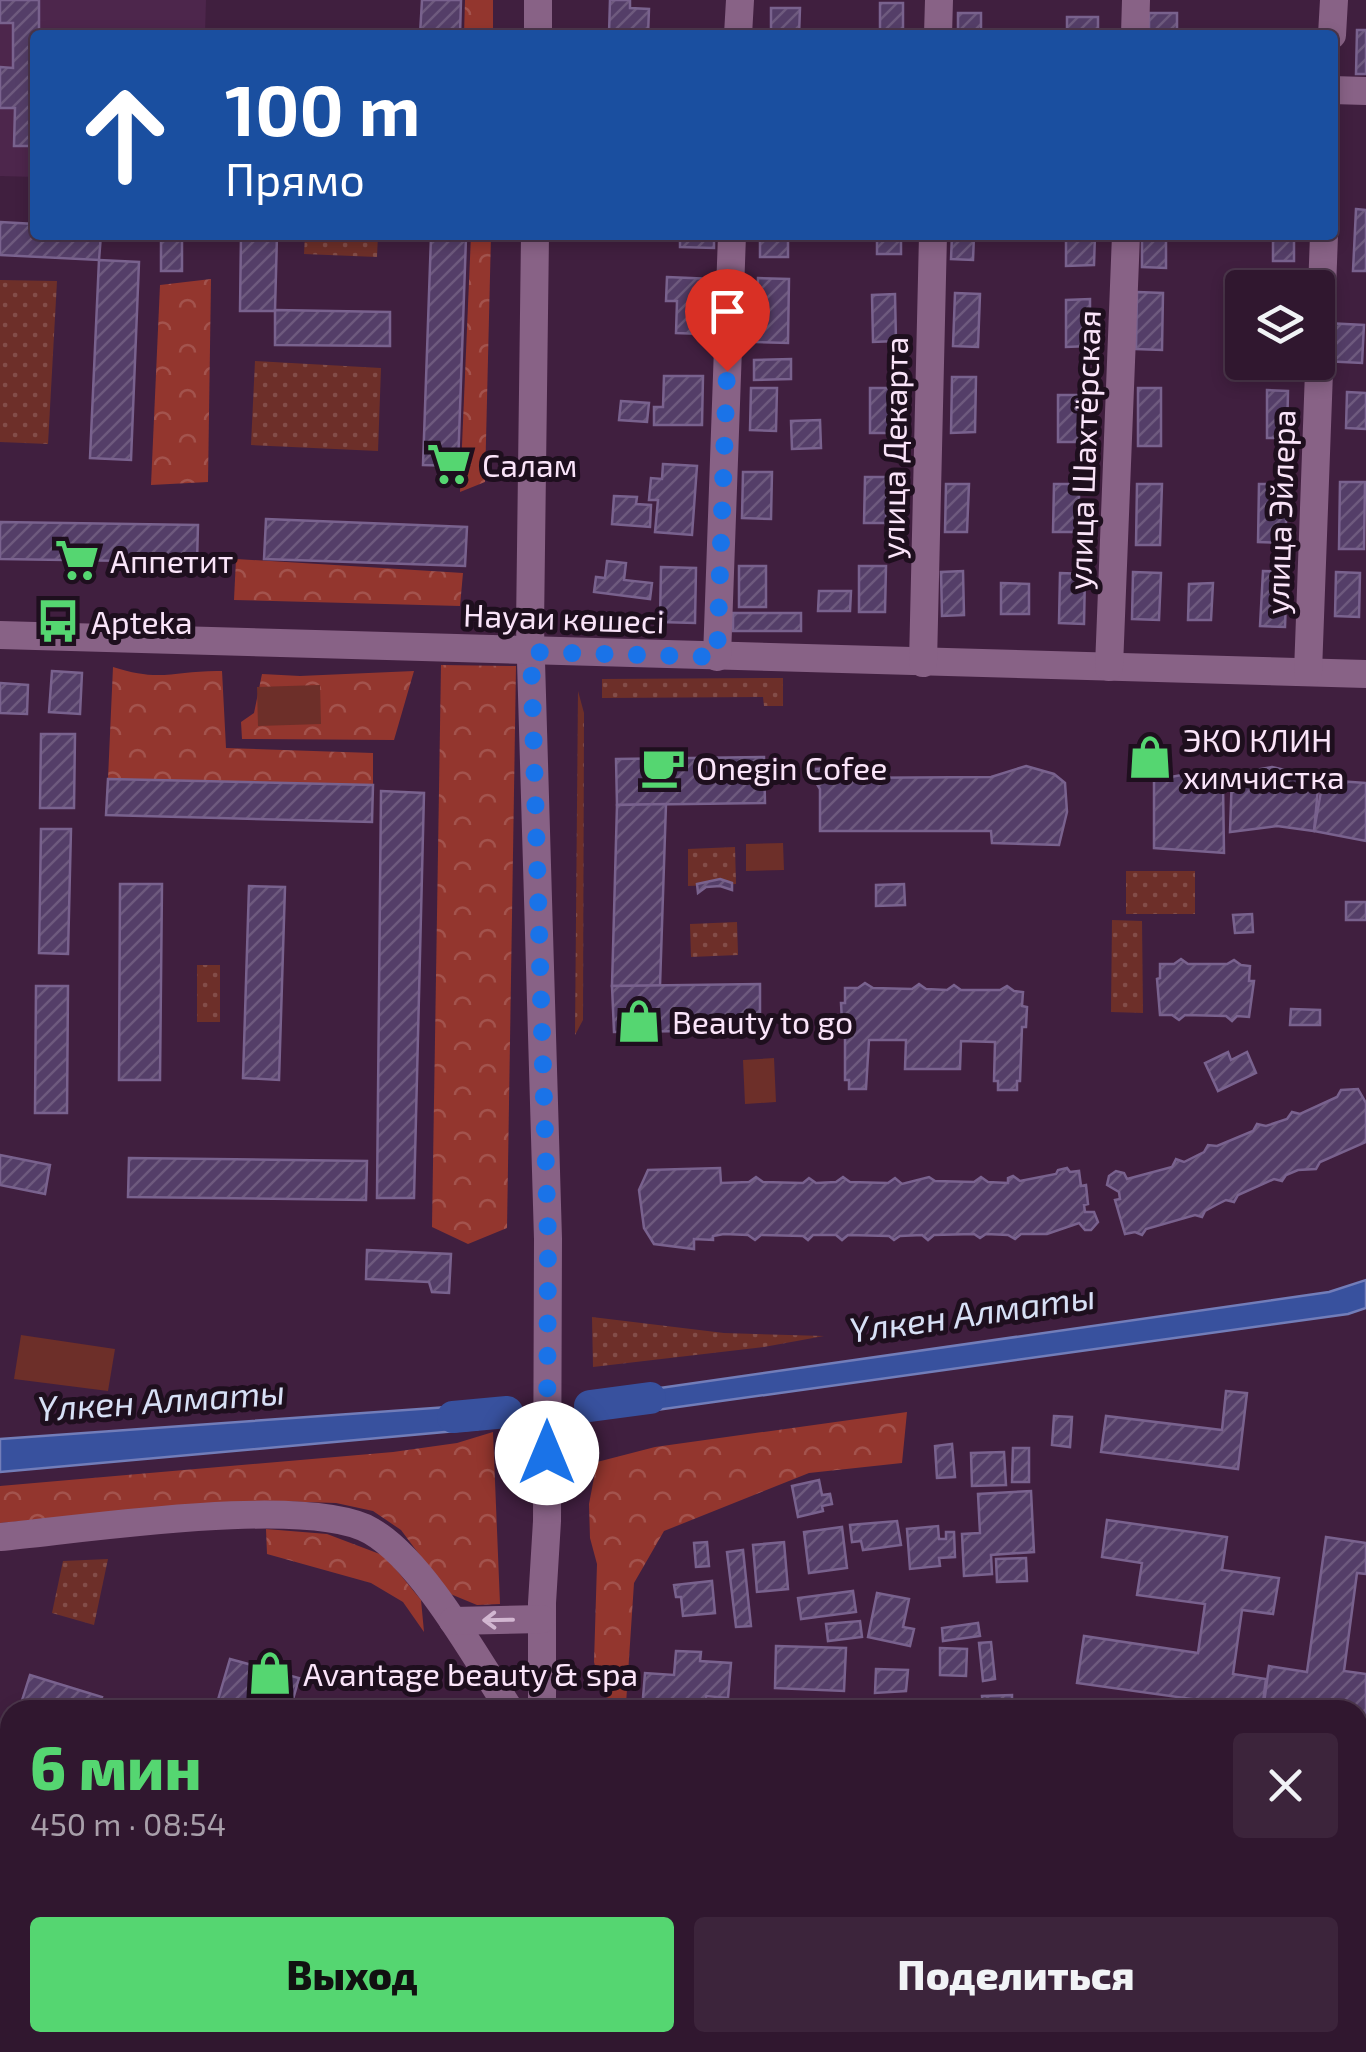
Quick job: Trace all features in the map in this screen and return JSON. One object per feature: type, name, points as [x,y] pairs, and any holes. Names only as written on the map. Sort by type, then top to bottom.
[{"type":"street","points":[[538,0],[538,30]]},
{"type":"street","points":[[738,30],[740,0]]},
{"type":"street","points":[[938,30],[939,0]]},
{"type":"street","points":[[1134,30],[1136,0]]},
{"type":"street","points":[[1332,30],[1334,0]]},
{"type":"street","points":[[1338,90],[1366,91]]},
{"type":"street","points":[[0,1537],[263,1516],[332,1519],[368,1529],[398,1551],[453,1621],[503,1699],[542,1697],[544,1161],[531,652],[535,240]]},
{"type":"street","points":[[717,657],[732,240]]},
{"type":"street","name":"улица Декарта","points":[[924,663],[933,240]]},
{"type":"street","name":"улица Шахтёрская","points":[[1109,667],[1126,240]]},
{"type":"street","name":"улица Эйлера","points":[[1308,672],[1324,240]]},
{"type":"street","name":"Науаи көшесі","points":[[0,635],[1366,674]]},
{"type":"street","points":[[453,1621],[542,1611]]},
{"type":"shaded area","points":[[0,0],[206,0],[205,30],[30,30],[30,177],[0,176]]},
{"type":"shaded area","points":[[305,240],[378,240],[377,257],[304,254]]},
{"type":"shaded area","points":[[0,280],[57,281],[48,444],[0,442]]},
{"type":"shaded area","points":[[255,361],[381,368],[378,451],[251,445]]},
{"type":"shaded area","points":[[783,678],[783,706],[764,706],[763,697],[602,698],[602,679]]},
{"type":"shaded area","points":[[320,685],[321,724],[258,726],[257,687]]},
{"type":"shaded area","points":[[578,691],[584,713],[583,1020],[575,1035]]},
{"type":"shaded area","points":[[783,843],[784,870],[746,871],[746,844]]},
{"type":"shaded area","points":[[735,847],[736,884],[688,886],[688,849]]},
{"type":"shaded area","points":[[1126,871],[1195,871],[1195,914],[1126,914]]},
{"type":"shaded area","points":[[1112,920],[1142,921],[1143,1013],[1111,1012]]},
{"type":"shaded area","points":[[737,922],[738,955],[691,957],[690,924]]},
{"type":"shaded area","points":[[197,965],[220,965],[220,1022],[197,1022]]},
{"type":"shaded area","points":[[774,1058],[776,1102],[745,1104],[743,1060]]},
{"type":"shaded area","points":[[592,1317],[724,1333],[824,1336],[593,1367]]},
{"type":"shaded area","points":[[21,1335],[115,1349],[108,1391],[14,1379]]},
{"type":"shaded area","points":[[108,1559],[94,1625],[52,1613],[63,1561]]},
{"type":"green space","points":[[465,0],[493,0],[493,30],[464,30]]},
{"type":"green space","points":[[471,240],[491,240],[485,482],[460,492]]},
{"type":"green space","points":[[211,279],[208,482],[151,485],[160,285]]},
{"type":"green space","points":[[236,559],[463,573],[460,606],[234,600]]},
{"type":"green space","points":[[441,665],[516,666],[507,1228],[468,1244],[432,1227]]},
{"type":"green space","points":[[113,667],[156,675],[222,671],[226,748],[373,753],[373,785],[108,779]]},
{"type":"green space","points":[[414,671],[394,740],[242,739],[241,722],[254,713],[262,674]]},
{"type":"green space","points":[[907,1412],[902,1463],[809,1473],[664,1531],[634,1583],[626,1700],[614,1700],[603,1696],[594,1662],[597,1564],[590,1538],[589,1504],[597,1462],[655,1447]]},
{"type":"green space","points":[[493,1432],[500,1604],[477,1605],[448,1593],[401,1530],[373,1511],[336,1503],[275,1501],[0,1523],[0,1486],[393,1452],[457,1443]]},
{"type":"green space","points":[[266,1529],[327,1534],[385,1556],[421,1600],[424,1632],[403,1602],[371,1583],[267,1554]]},
{"type":"water","points":[[1366,1280],[1366,1308],[1348,1314],[628,1414],[608,1403],[653,1389],[1329,1292]]},
{"type":"water","points":[[476,1405],[495,1414],[478,1429],[0,1472],[0,1439]]},
{"type":"building","points":[[0,0],[39,0],[39,30],[30,30],[30,146],[14,146],[15,108],[0,108],[0,67],[13,68],[13,23],[0,23]]},
{"type":"building","points":[[422,0],[461,0],[460,30],[420,30]]},
{"type":"building","points":[[610,0],[630,0],[630,8],[649,9],[648,30],[609,30]]},
{"type":"building","points":[[880,3],[903,3],[903,30],[880,30]]},
{"type":"building","points":[[771,8],[800,8],[799,30],[771,30]]},
{"type":"building","points":[[958,13],[981,13],[981,30],[958,30]]},
{"type":"building","points":[[1149,13],[1177,13],[1177,30],[1149,30]]},
{"type":"building","points":[[1067,17],[1098,17],[1098,30],[1067,30]]},
{"type":"building","points":[[1357,30],[1366,30],[1366,74],[1356,74]]},
{"type":"building","points":[[1356,209],[1366,210],[1366,271],[1353,271]]},
{"type":"building","points":[[0,222],[30,224],[30,240],[101,240],[99,260],[0,255]]},
{"type":"building","points":[[161,240],[182,240],[182,271],[161,271]]},
{"type":"building","points":[[241,240],[277,240],[275,311],[240,311]]},
{"type":"building","points":[[431,240],[466,240],[458,466],[423,465]]},
{"type":"building","points":[[680,240],[714,240],[714,248],[680,247]]},
{"type":"building","points":[[760,240],[788,240],[788,257],[760,257]]},
{"type":"building","points":[[877,240],[901,240],[901,254],[877,254]]},
{"type":"building","points":[[952,240],[974,240],[973,260],[951,259]]},
{"type":"building","points":[[1066,240],[1095,240],[1094,265],[1066,266]]},
{"type":"building","points":[[1142,240],[1166,240],[1166,268],[1142,267]]},
{"type":"building","points":[[1273,240],[1294,240],[1294,261],[1273,261]]},
{"type":"building","points":[[99,260],[139,262],[131,460],[90,458]]},
{"type":"building","points":[[667,277],[713,279],[712,302],[704,302],[703,334],[676,333],[677,301],[666,301]]},
{"type":"building","points":[[758,278],[789,279],[788,343],[757,342]]},
{"type":"building","points":[[1137,292],[1163,293],[1162,350],[1136,349]]},
{"type":"building","points":[[955,293],[980,294],[978,347],[953,346]]},
{"type":"building","points":[[895,294],[896,341],[873,342],[872,295]]},
{"type":"building","points":[[1090,299],[1090,346],[1066,347],[1066,300]]},
{"type":"building","points":[[275,310],[390,312],[390,346],[275,345]]},
{"type":"building","points":[[1335,323],[1364,325],[1362,363],[1335,362]]},
{"type":"building","points":[[791,359],[791,379],[754,380],[754,360]]},
{"type":"building","points":[[664,376],[703,376],[702,425],[654,425],[654,407],[663,407]]},
{"type":"building","points":[[952,377],[976,377],[975,432],[951,433]]},
{"type":"building","points":[[751,388],[777,388],[776,431],[750,430]]},
{"type":"building","points":[[870,388],[893,388],[893,433],[870,433]]},
{"type":"building","points":[[1138,388],[1161,388],[1161,446],[1138,446]]},
{"type":"building","points":[[1267,390],[1288,391],[1287,438],[1267,438]]},
{"type":"building","points":[[1347,392],[1366,393],[1366,429],[1346,428]]},
{"type":"building","points":[[1058,395],[1084,395],[1084,442],[1058,442]]},
{"type":"building","points":[[621,401],[649,403],[647,422],[619,420]]},
{"type":"building","points":[[820,420],[821,448],[792,449],[791,421]]},
{"type":"building","points":[[663,464],[697,466],[692,535],[655,532],[658,500],[649,500],[651,478],[662,479]]},
{"type":"building","points":[[743,472],[772,472],[771,519],[742,518]]},
{"type":"building","points":[[865,477],[887,477],[886,523],[864,523]]},
{"type":"building","points":[[1340,482],[1365,482],[1364,549],[1339,549]]},
{"type":"building","points":[[946,484],[969,484],[967,532],[945,532]]},
{"type":"building","points":[[1054,484],[1079,484],[1079,532],[1053,532]]},
{"type":"building","points":[[1137,484],[1162,484],[1160,545],[1136,545]]},
{"type":"building","points":[[1259,484],[1286,484],[1286,543],[1258,542]]},
{"type":"building","points":[[614,496],[637,497],[636,504],[651,505],[650,527],[612,524]]},
{"type":"building","points":[[266,519],[467,527],[465,566],[264,559]]},
{"type":"building","points":[[0,522],[198,525],[197,562],[0,559]]},
{"type":"building","points":[[607,561],[626,563],[624,580],[652,583],[650,599],[594,592],[596,577],[605,578]]},
{"type":"building","points":[[739,566],[766,566],[766,607],[739,607]]},
{"type":"building","points":[[859,566],[886,566],[885,612],[859,612]]},
{"type":"building","points":[[661,567],[696,568],[695,623],[660,622]]},
{"type":"building","points":[[963,571],[964,615],[942,616],[941,572]]},
{"type":"building","points":[[1263,571],[1287,572],[1285,627],[1260,626]]},
{"type":"building","points":[[1133,572],[1161,573],[1159,620],[1132,619]]},
{"type":"building","points":[[1336,572],[1360,573],[1359,617],[1335,616]]},
{"type":"building","points":[[1060,573],[1085,574],[1084,624],[1059,623]]},
{"type":"building","points":[[1001,583],[1029,584],[1029,614],[1001,614]]},
{"type":"building","points":[[1213,583],[1211,620],[1188,620],[1189,584]]},
{"type":"building","points":[[819,591],[851,591],[850,611],[818,611]]},
{"type":"building","points":[[733,613],[801,613],[801,631],[733,631]]},
{"type":"building","points":[[52,671],[82,673],[80,714],[49,712]]},
{"type":"building","points":[[0,683],[28,685],[27,714],[0,713]]},
{"type":"building","points":[[41,734],[75,734],[74,808],[40,808]]},
{"type":"building","points":[[764,757],[765,803],[617,805],[616,759]]},
{"type":"building","points":[[1026,766],[1054,774],[1065,783],[1067,812],[1059,845],[992,843],[991,831],[820,831],[820,789],[812,776],[815,769],[825,768],[832,778],[991,777]]},
{"type":"building","points":[[1272,767],[1319,778],[1314,831],[1277,826],[1230,832],[1232,774]]},
{"type":"building","points":[[1187,774],[1223,784],[1224,853],[1154,848],[1154,780]]},
{"type":"building","points":[[108,779],[373,785],[372,822],[106,815]]},
{"type":"building","points":[[1323,780],[1366,783],[1366,841],[1314,831]]},
{"type":"building","points":[[381,791],[424,793],[414,1198],[377,1198]]},
{"type":"building","points":[[666,804],[660,986],[612,986],[617,805]]},
{"type":"building","points":[[41,829],[71,829],[68,954],[39,953]]},
{"type":"building","points":[[720,879],[732,883],[732,890],[706,887],[698,893],[697,884]]},
{"type":"building","points":[[120,884],[162,884],[160,1080],[119,1080]]},
{"type":"building","points":[[904,884],[905,905],[876,906],[876,885]]},
{"type":"building","points":[[249,886],[285,887],[279,1080],[243,1078]]},
{"type":"building","points":[[1346,902],[1366,902],[1366,920],[1346,920]]},
{"type":"building","points":[[1252,914],[1253,932],[1235,933],[1233,915]]},
{"type":"building","points":[[1181,959],[1188,964],[1227,964],[1234,960],[1250,966],[1249,981],[1254,981],[1249,1017],[1237,1016],[1232,1021],[1226,1016],[1185,1015],[1179,1020],[1172,1015],[1160,1015],[1160,964],[1174,964]]},
{"type":"building","points":[[865,983],[873,988],[912,989],[919,984],[926,989],[947,990],[954,985],[961,990],[1000,990],[1007,986],[1023,992],[1026,1027],[1022,1027],[1017,1090],[998,1090],[998,1081],[994,1081],[995,1042],[961,1041],[960,1069],[905,1069],[906,1040],[869,1040],[866,1089],[849,1089],[849,1080],[845,1080],[845,1022],[841,1003],[845,1003],[845,988],[858,988]]},
{"type":"building","points":[[760,984],[760,1030],[614,1032],[612,986]]},
{"type":"building","points":[[36,986],[68,986],[67,1113],[35,1113]]},
{"type":"building","points":[[1291,1009],[1320,1010],[1320,1025],[1290,1025]]},
{"type":"building","points":[[1228,1052],[1231,1060],[1247,1052],[1256,1073],[1218,1091],[1205,1063]]},
{"type":"building","points":[[1358,1089],[1366,1103],[1366,1142],[1320,1162],[1316,1169],[1298,1170],[1282,1181],[1274,1179],[1238,1195],[1234,1202],[1226,1200],[1205,1211],[1202,1217],[1195,1215],[1146,1229],[1142,1235],[1125,1234],[1115,1200],[1120,1199],[1119,1192],[1107,1185],[1109,1176],[1116,1171],[1124,1173],[1127,1179],[1172,1167],[1176,1159],[1184,1162],[1204,1152],[1208,1145],[1217,1146],[1253,1131],[1257,1124],[1266,1126],[1287,1119],[1292,1112],[1300,1114],[1337,1097],[1341,1090]]},
{"type":"building","points":[[0,1155],[50,1165],[45,1194],[0,1185]]},
{"type":"building","points":[[129,1158],[367,1161],[366,1200],[128,1197]]},
{"type":"building","points":[[720,1168],[721,1183],[749,1182],[756,1177],[763,1182],[803,1183],[809,1178],[816,1183],[836,1182],[843,1177],[850,1182],[888,1183],[895,1178],[902,1184],[929,1177],[935,1181],[974,1182],[981,1177],[988,1182],[1008,1183],[1013,1176],[1020,1181],[1067,1168],[1070,1172],[1079,1171],[1081,1186],[1086,1185],[1085,1212],[1094,1212],[1098,1222],[1091,1230],[1085,1230],[1079,1223],[1047,1234],[1021,1234],[1015,1239],[986,1234],[980,1238],[974,1234],[934,1235],[928,1240],[922,1235],[894,1240],[889,1236],[848,1235],[842,1240],[836,1235],[813,1235],[808,1240],[803,1236],[761,1235],[755,1240],[748,1235],[724,1234],[713,1236],[713,1240],[694,1239],[694,1249],[654,1244],[644,1228],[639,1190],[648,1170]]},
{"type":"building","points":[[367,1250],[451,1254],[449,1293],[432,1292],[429,1282],[366,1279]]},
{"type":"building","points":[[1226,1391],[1247,1393],[1238,1469],[1101,1452],[1106,1416],[1222,1430]]},
{"type":"building","points":[[1054,1416],[1072,1417],[1070,1447],[1052,1445]]},
{"type":"building","points":[[952,1444],[955,1477],[937,1478],[935,1446]]},
{"type":"building","points":[[1013,1448],[1029,1448],[1029,1482],[1012,1482]]},
{"type":"building","points":[[1004,1452],[1006,1485],[972,1486],[971,1453]]},
{"type":"building","points":[[819,1480],[822,1495],[830,1494],[832,1504],[822,1506],[823,1511],[798,1517],[792,1486]]},
{"type":"building","points":[[1031,1491],[1034,1552],[991,1555],[992,1574],[964,1576],[962,1534],[980,1533],[978,1494]]},
{"type":"building","points":[[1107,1520],[1227,1537],[1222,1570],[1279,1578],[1273,1614],[1242,1610],[1233,1674],[1266,1679],[1263,1700],[1192,1700],[1077,1683],[1084,1636],[1198,1653],[1205,1604],[1137,1595],[1142,1563],[1102,1557]]},
{"type":"building","points":[[897,1521],[901,1545],[863,1550],[861,1541],[852,1542],[850,1525]]},
{"type":"building","points":[[938,1526],[939,1539],[946,1539],[946,1532],[954,1532],[955,1557],[939,1558],[940,1566],[910,1569],[907,1529]]},
{"type":"building","points":[[842,1527],[847,1568],[809,1573],[804,1532]]},
{"type":"building","points":[[1326,1537],[1366,1543],[1366,1574],[1357,1573],[1344,1671],[1366,1674],[1366,1700],[1264,1700],[1269,1666],[1307,1672]]},
{"type":"building","points":[[707,1542],[709,1566],[696,1567],[694,1543]]},
{"type":"building","points":[[784,1542],[788,1589],[757,1592],[753,1545]]},
{"type":"building","points":[[743,1550],[751,1626],[736,1627],[727,1552]]},
{"type":"building","points":[[1026,1558],[1027,1581],[997,1582],[996,1559]]},
{"type":"building","points":[[712,1581],[715,1613],[683,1616],[681,1597],[676,1597],[674,1585]]},
{"type":"building","points":[[853,1591],[856,1612],[801,1619],[798,1598]]},
{"type":"building","points":[[877,1593],[909,1599],[903,1627],[914,1629],[910,1646],[868,1637]]},
{"type":"building","points":[[860,1621],[862,1637],[828,1641],[826,1624]]},
{"type":"building","points":[[978,1623],[980,1636],[943,1641],[942,1628]]},
{"type":"building","points":[[991,1642],[995,1679],[983,1681],[979,1643]]},
{"type":"building","points":[[776,1646],[846,1648],[844,1691],[775,1688]]},
{"type":"building","points":[[940,1648],[967,1649],[966,1676],[940,1675]]},
{"type":"building","points":[[676,1651],[701,1652],[700,1661],[731,1663],[728,1698],[643,1700],[645,1673],[674,1675]]},
{"type":"building","points":[[230,1659],[299,1678],[293,1700],[218,1700]]},
{"type":"building","points":[[876,1669],[908,1670],[906,1691],[875,1693]]},
{"type":"building","points":[[30,1675],[102,1697],[101,1700],[22,1700]]},
{"type":"building","points":[[1012,1695],[1012,1700],[982,1700],[982,1696]]},
{"type":"waterway","name":"Үлкен Алматы","points":[[590,1406],[650,1398]]},
{"type":"waterway","name":"Үлкен Алматы","points":[[453,1417],[507,1412]]},
{"type":"place","name":"Салам","points":[[449,464]]},
{"type":"place","name":"Аппетит","points":[[77,560]]},
{"type":"place","name":"Apteka","points":[[58,621]]},
{"type":"place","name":"ЭКО КЛИН химчистка","points":[[1150,757]]},
{"type":"place","name":"Onegin Cofee","points":[[663,767]]},
{"type":"place","name":"Beauty to go","points":[[639,1021]]},
{"type":"place","name":"Avantage beauty & spa","points":[[270,1673]]},
{"type":"route","points":[[547,1453],[548,1239],[531,652],[717,657],[727,371]]}]
